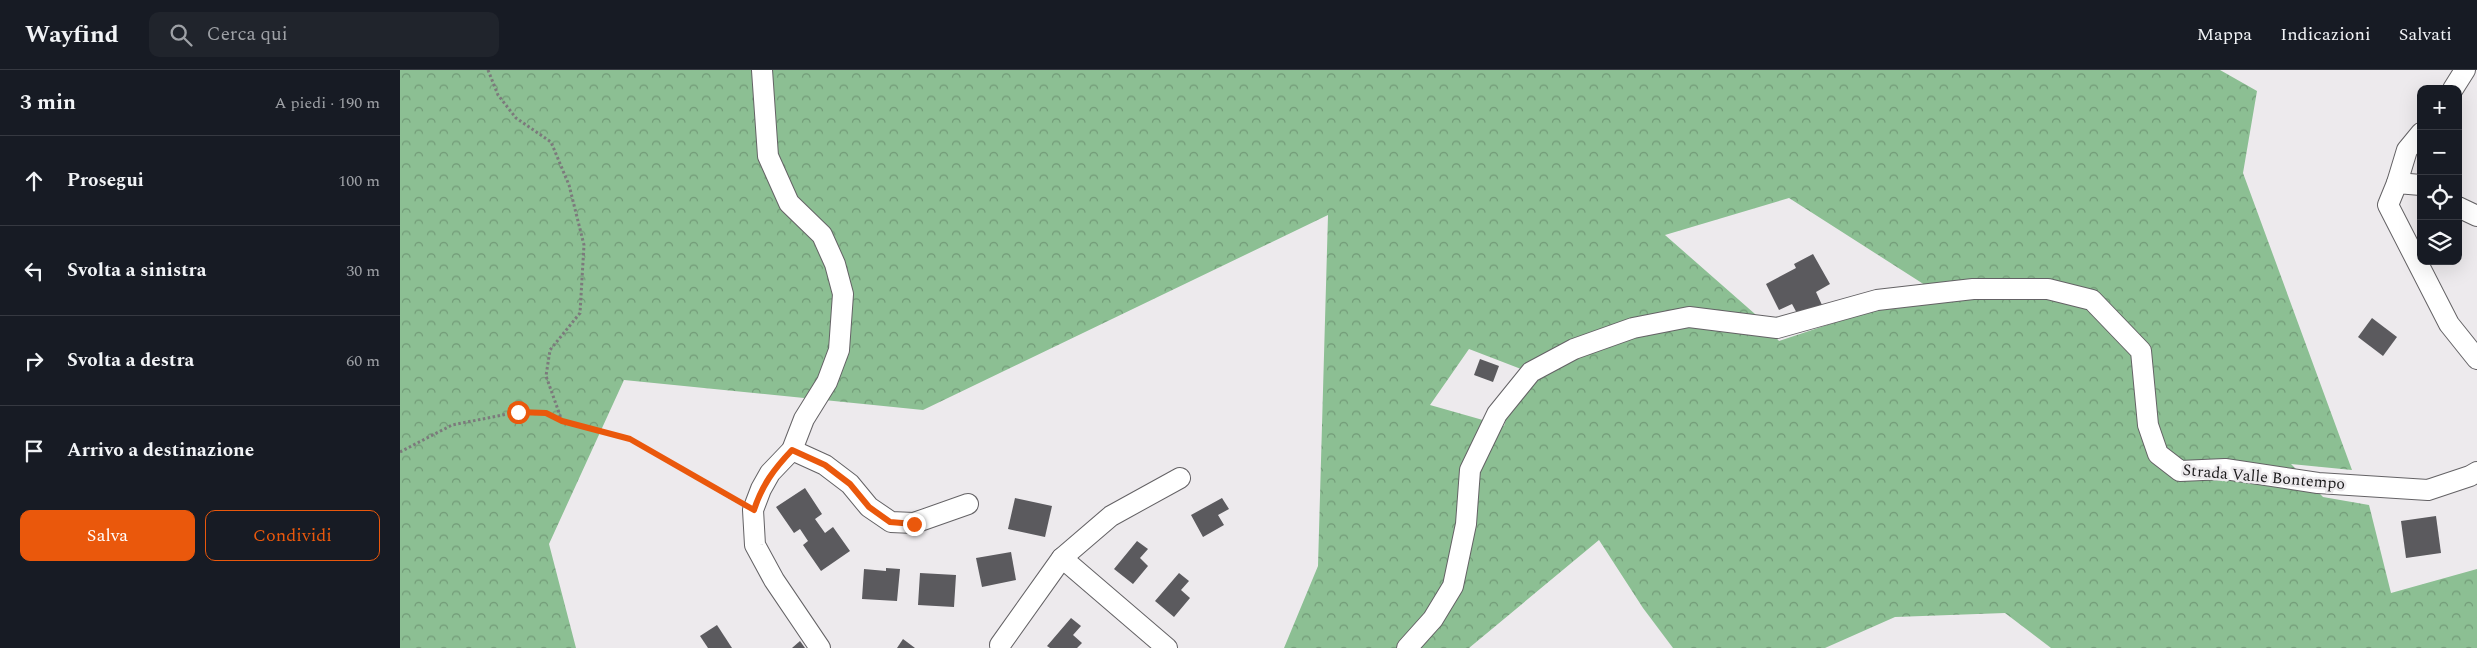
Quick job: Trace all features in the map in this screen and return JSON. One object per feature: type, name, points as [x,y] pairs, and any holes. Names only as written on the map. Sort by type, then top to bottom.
[{"type":"street","points":[[762,70],[768,156],[789,203],[822,235],[835,264],[843,294],[839,350],[827,382],[804,419],[792,450],[770,473],[761,489],[754,510],[755,545],[774,580],[820,648]]},
{"type":"street","points":[[2456,85],[2466,70]]},
{"type":"street","points":[[2417,138],[2407,150],[2388,205],[2449,324],[2477,358]]},
{"type":"street","points":[[2397,183],[2417,185]]},
{"type":"street","points":[[2462,209],[2477,216]]},
{"type":"street","name":"Strada Valle Bontempo","points":[[1407,648],[1433,619],[1453,586],[1466,524],[1470,470],[1498,414],[1531,372],[1574,349],[1633,328],[1689,317],[1777,328],[1876,300],[1973,289],[2048,289],[2092,300],[2141,351],[2150,432],[2158,454],[2180,471],[2225,469],[2318,482],[2428,490],[2477,472]]},
{"type":"street","points":[[792,450],[825,465],[850,484],[869,507],[890,522],[914,524],[968,504]]},
{"type":"street","points":[[1000,647],[1062,558],[1111,516],[1180,478]]},
{"type":"street","points":[[1062,558],[1166,648]]},
{"type":"path","points":[[488,70],[498,95],[516,118],[551,142],[568,185],[584,245],[580,313],[550,350],[546,376],[562,421]]},
{"type":"path","points":[[400,452],[452,425],[518,412],[546,413],[562,421],[630,439],[754,510]]},
{"type":"green space","points":[[400,70],[2220,70],[2257,91],[2243,173],[2352,470],[2291,464],[2323,497],[2369,505],[2391,593],[2477,569],[2477,648],[2051,648],[2005,613],[1895,617],[1825,648],[1673,648],[1643,608],[1599,540],[1469,648],[1284,648],[1318,566],[1328,215],[923,410],[624,380],[549,544],[576,648],[400,648]],"holes":[[[1789,198],[1925,285],[1878,308],[1779,341],[1755,314],[1665,235]],[[1469,349],[1521,369],[1504,426],[1430,405]]]},
{"type":"building","points":[[1813,254],[1830,284],[1816,292],[1822,305],[1799,317],[1792,304],[1779,310],[1766,284],[1796,268],[1794,264]]},
{"type":"building","points":[[2372,318],[2397,337],[2383,356],[2358,337]]},
{"type":"building","points":[[1480,359],[1499,366],[1493,382],[1474,375]]},
{"type":"building","points":[[805,488],[822,514],[815,519],[825,533],[833,527],[850,551],[821,571],[803,545],[808,541],[800,529],[794,533],[776,507]]},
{"type":"building","points":[[1015,498],[1052,506],[1045,537],[1008,529]]},
{"type":"building","points":[[1222,498],[1229,509],[1218,515],[1224,525],[1203,537],[1191,515]]},
{"type":"building","points":[[2436,516],[2441,553],[2406,558],[2401,521]]},
{"type":"building","points":[[1137,541],[1148,549],[1140,558],[1148,566],[1133,584],[1114,569]]},
{"type":"building","points":[[1011,552],[1016,580],[982,587],[976,558]]},
{"type":"building","points":[[886,568],[900,569],[897,601],[862,599],[864,569],[886,571]]},
{"type":"building","points":[[920,573],[956,575],[954,607],[918,605]]},
{"type":"building","points":[[1179,573],[1189,581],[1181,590],[1190,598],[1174,617],[1155,601]]},
{"type":"building","points":[[1071,618],[1081,626],[1073,635],[1082,643],[1077,648],[1050,648],[1047,646]]},
{"type":"building","points":[[717,625],[732,648],[708,648],[700,636]]},
{"type":"building","points":[[903,639],[915,648],[897,648]]},
{"type":"building","points":[[800,641],[805,648],[792,648]]},
{"type":"route","points":[[518,412],[546,413],[562,421],[630,439],[694,478],[754,510],[761,489],[770,473],[792,450],[825,465],[850,484],[869,507],[890,522],[914,524]]}]
